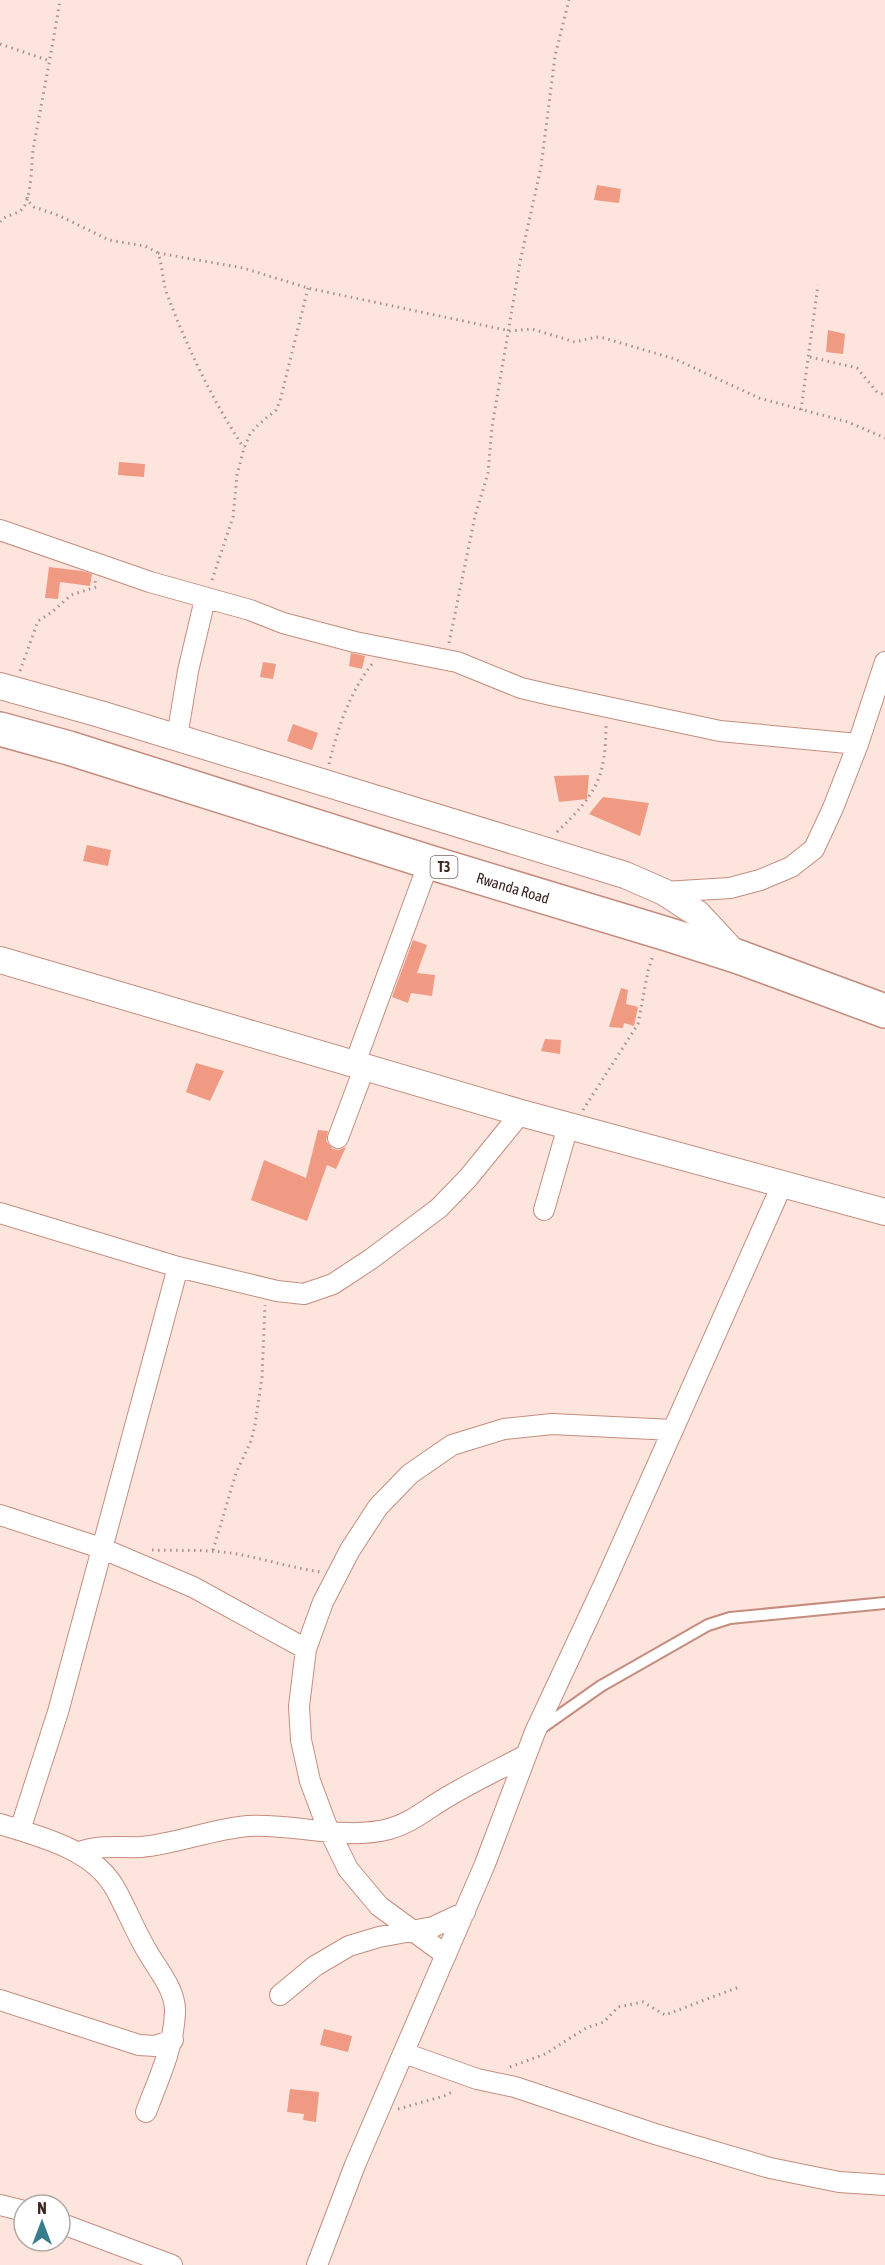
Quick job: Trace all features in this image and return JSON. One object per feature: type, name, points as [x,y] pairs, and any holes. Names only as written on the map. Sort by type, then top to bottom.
[{"type":"highway","name":"Rwanda Road","points":[[0,729],[91,755],[429,862],[667,934],[739,957],[885,1011]]},
{"type":"street","points":[[0,530],[205,599],[250,610],[314,632],[468,666],[521,688],[720,731],[858,744]]},
{"type":"street","points":[[177,737],[188,671],[205,599]]},
{"type":"street","points":[[664,892],[730,888],[760,880],[791,867],[814,849],[858,744],[885,662]]},
{"type":"street","points":[[7,688],[177,737],[625,875],[664,892],[698,914],[739,957]]},
{"type":"street","points":[[338,1138],[360,1065],[429,862]]},
{"type":"street","points":[[0,960],[570,1127],[885,1212]]},
{"type":"street","points":[[0,1214],[178,1267],[266,1288],[304,1294],[333,1284],[371,1259],[439,1208],[468,1178],[521,1113]]},
{"type":"street","points":[[544,1210],[570,1127]]},
{"type":"street","points":[[317,2265],[376,2116],[485,1864],[535,1732],[606,1580],[782,1185]]},
{"type":"street","points":[[20,1830],[58,1712],[178,1267]]},
{"type":"street","points":[[446,1955],[379,1906],[348,1869],[330,1833],[310,1781],[301,1740],[299,1706],[306,1649],[323,1602],[350,1550],[378,1507],[410,1474],[452,1445],[504,1430],[552,1424],[673,1430]]},
{"type":"street","points":[[0,1515],[101,1548],[193,1587],[306,1649]]},
{"type":"street","points":[[78,1853],[87,1849],[108,1846],[142,1846],[249,1826],[344,1834],[389,1829],[412,1819],[448,1796],[526,1755]]},
{"type":"street","points":[[0,1824],[78,1853],[100,1868],[115,1888],[137,1935],[172,1993],[176,2011],[173,2040],[146,2112]]},
{"type":"street","points":[[280,1995],[315,1966],[349,1946],[379,1936],[414,1932],[433,1927],[465,1912]]},
{"type":"street","points":[[0,2000],[139,2045],[155,2046],[173,2040]]},
{"type":"street","points":[[404,2053],[477,2079],[515,2087],[655,2134],[770,2168],[839,2182],[885,2185]]},
{"type":"street","points":[[72,2228],[172,2265]]},
{"type":"lane","points":[[535,1732],[601,1686],[708,1625],[730,1618],[885,1603]]},
{"type":"path","points":[[0,222],[6,216],[20,211],[27,197],[60,0]]},
{"type":"path","points":[[446,660],[471,534],[488,473],[492,427],[520,262],[542,167],[555,56],[569,0]]},
{"type":"path","points":[[0,44],[50,61]]},
{"type":"path","points":[[27,197],[34,207],[60,216],[102,237],[145,246],[158,253],[243,268],[308,288],[510,331],[532,329],[575,342],[596,337],[604,338],[675,359],[759,398],[848,422],[885,438]]},
{"type":"path","points":[[158,253],[162,282],[180,326],[222,415],[244,448]]},
{"type":"path","points":[[801,410],[819,285]]},
{"type":"path","points":[[205,599],[233,517],[237,475],[244,448],[250,434],[276,410],[280,401],[308,288]]},
{"type":"path","points":[[810,357],[857,368],[877,392],[885,394]]},
{"type":"path","points":[[7,688],[38,621],[71,595],[96,587],[95,563]]},
{"type":"path","points":[[325,783],[339,723],[349,700],[363,675],[384,648]]},
{"type":"path","points":[[540,848],[583,804],[601,776],[606,741],[606,707]]},
{"type":"path","points":[[570,1127],[638,1024],[648,971],[654,953],[667,934]]},
{"type":"path","points":[[213,1550],[236,1473],[255,1425],[262,1377],[266,1288]]},
{"type":"path","points":[[146,1549],[213,1550],[303,1570],[337,1574]]},
{"type":"path","points":[[376,2116],[444,2096],[477,2079],[544,2054],[586,2028],[604,2022],[618,2007],[643,2002],[665,2015],[739,1987]]},
{"type":"building","points":[[597,185],[621,189],[619,203],[594,200]]},
{"type":"building","points":[[828,330],[845,334],[843,354],[826,352]]},
{"type":"building","points":[[119,462],[145,464],[144,477],[118,475]]},
{"type":"building","points":[[49,567],[92,574],[90,586],[60,582],[58,599],[45,598]]},
{"type":"building","points":[[351,653],[365,656],[362,669],[349,666]]},
{"type":"building","points":[[263,662],[276,664],[273,679],[260,677]]},
{"type":"building","points":[[293,724],[318,733],[312,750],[287,741]]},
{"type":"building","points":[[589,775],[587,799],[559,802],[554,776]]},
{"type":"building","points":[[603,797],[649,803],[640,836],[589,814]]},
{"type":"building","points":[[87,845],[111,850],[108,866],[83,861]]},
{"type":"building","points":[[413,940],[427,945],[417,973],[435,975],[432,996],[411,993],[408,1003],[392,997]]},
{"type":"building","points":[[621,988],[628,990],[626,1004],[638,1007],[634,1026],[624,1023],[623,1028],[609,1027]]},
{"type":"building","points":[[545,1039],[561,1040],[560,1054],[541,1051]]},
{"type":"building","points":[[196,1063],[224,1071],[210,1101],[186,1092]]},
{"type":"building","points":[[318,1130],[328,1131],[326,1141],[333,1149],[339,1150],[346,1147],[336,1169],[327,1165],[307,1221],[251,1200],[264,1160],[306,1178]]},
{"type":"building","points":[[324,2029],[352,2036],[348,2052],[320,2045]]},
{"type":"building","points":[[290,2089],[319,2092],[316,2122],[303,2120],[304,2114],[287,2112]]}]
